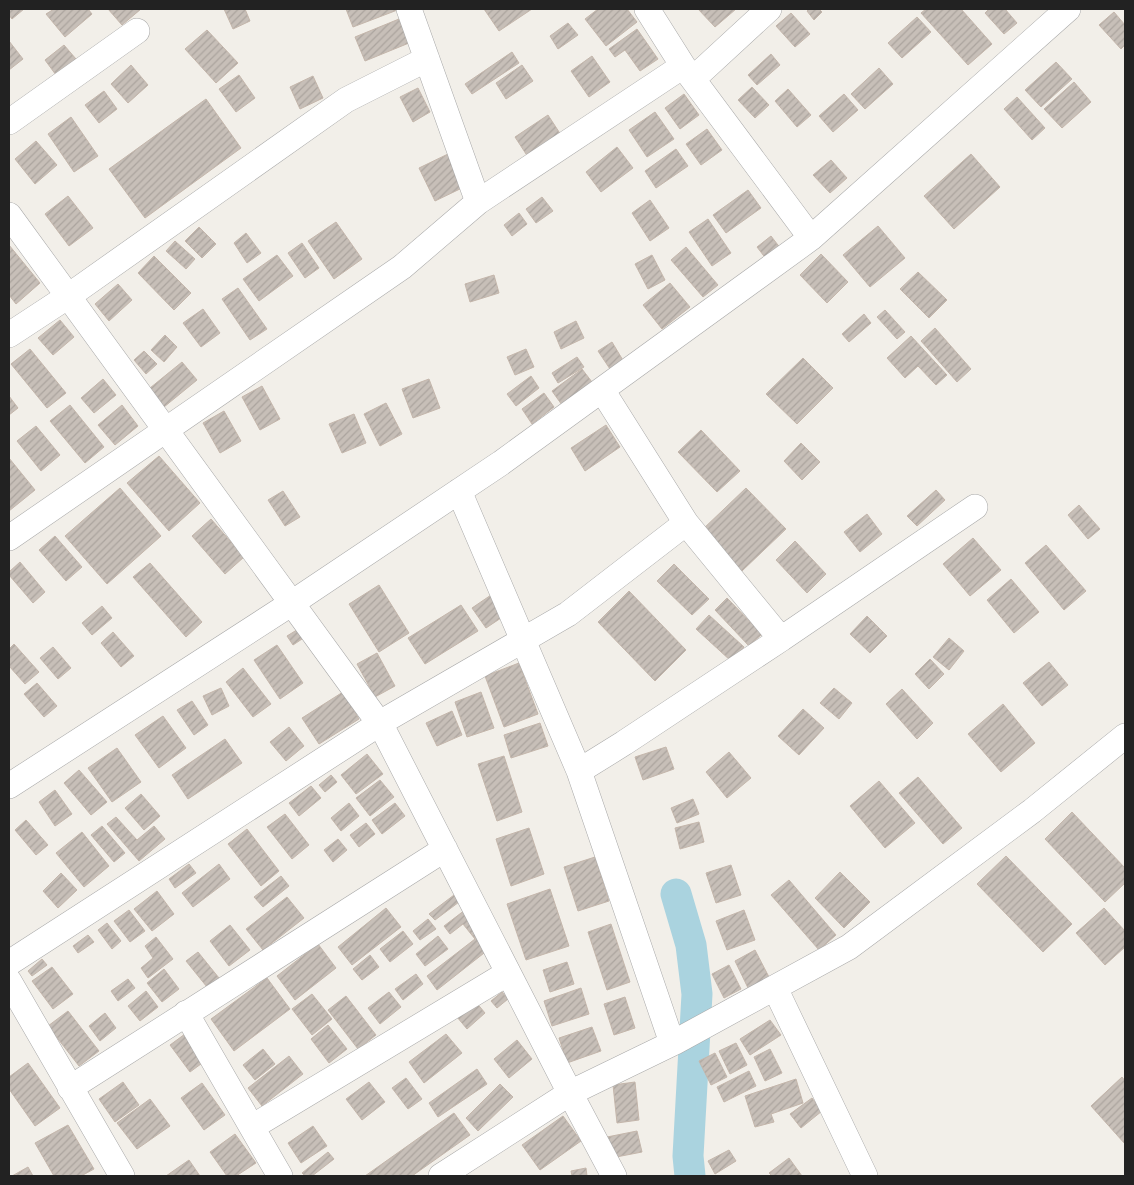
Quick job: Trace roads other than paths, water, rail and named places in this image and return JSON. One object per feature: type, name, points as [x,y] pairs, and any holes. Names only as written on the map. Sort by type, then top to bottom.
[{"type":"street","points":[[409,9],[478,202]]},
{"type":"street","points":[[647,9],[688,73],[811,238]]},
{"type":"street","points":[[9,538],[402,267],[478,202],[688,73],[769,9]]},
{"type":"street","points":[[9,786],[292,603],[501,463],[811,238],[1068,9]]},
{"type":"street","points":[[9,122],[138,30]]},
{"type":"street","points":[[9,335],[68,296],[346,100],[427,59]]},
{"type":"street","points":[[9,215],[382,727],[614,1176]]},
{"type":"street","points":[[602,390],[686,523],[781,639]]},
{"type":"street","points":[[459,491],[579,771],[673,1042]]},
{"type":"street","points":[[579,771],[781,639],[975,508]]},
{"type":"street","points":[[9,963],[380,724],[568,614],[686,523]]},
{"type":"street","points":[[442,1176],[570,1093],[673,1042],[849,947],[1032,812],[1125,736]]},
{"type":"street","points":[[70,1088],[444,849]]},
{"type":"street","points":[[252,1127],[508,973]]},
{"type":"street","points":[[9,981],[122,1176]]},
{"type":"street","points":[[768,991],[865,1176]]},
{"type":"street","points":[[186,1014],[280,1176]]},
{"type":"waterway","points":[[676,894],[691,945],[697,994],[688,1156],[690,1176]]}]
